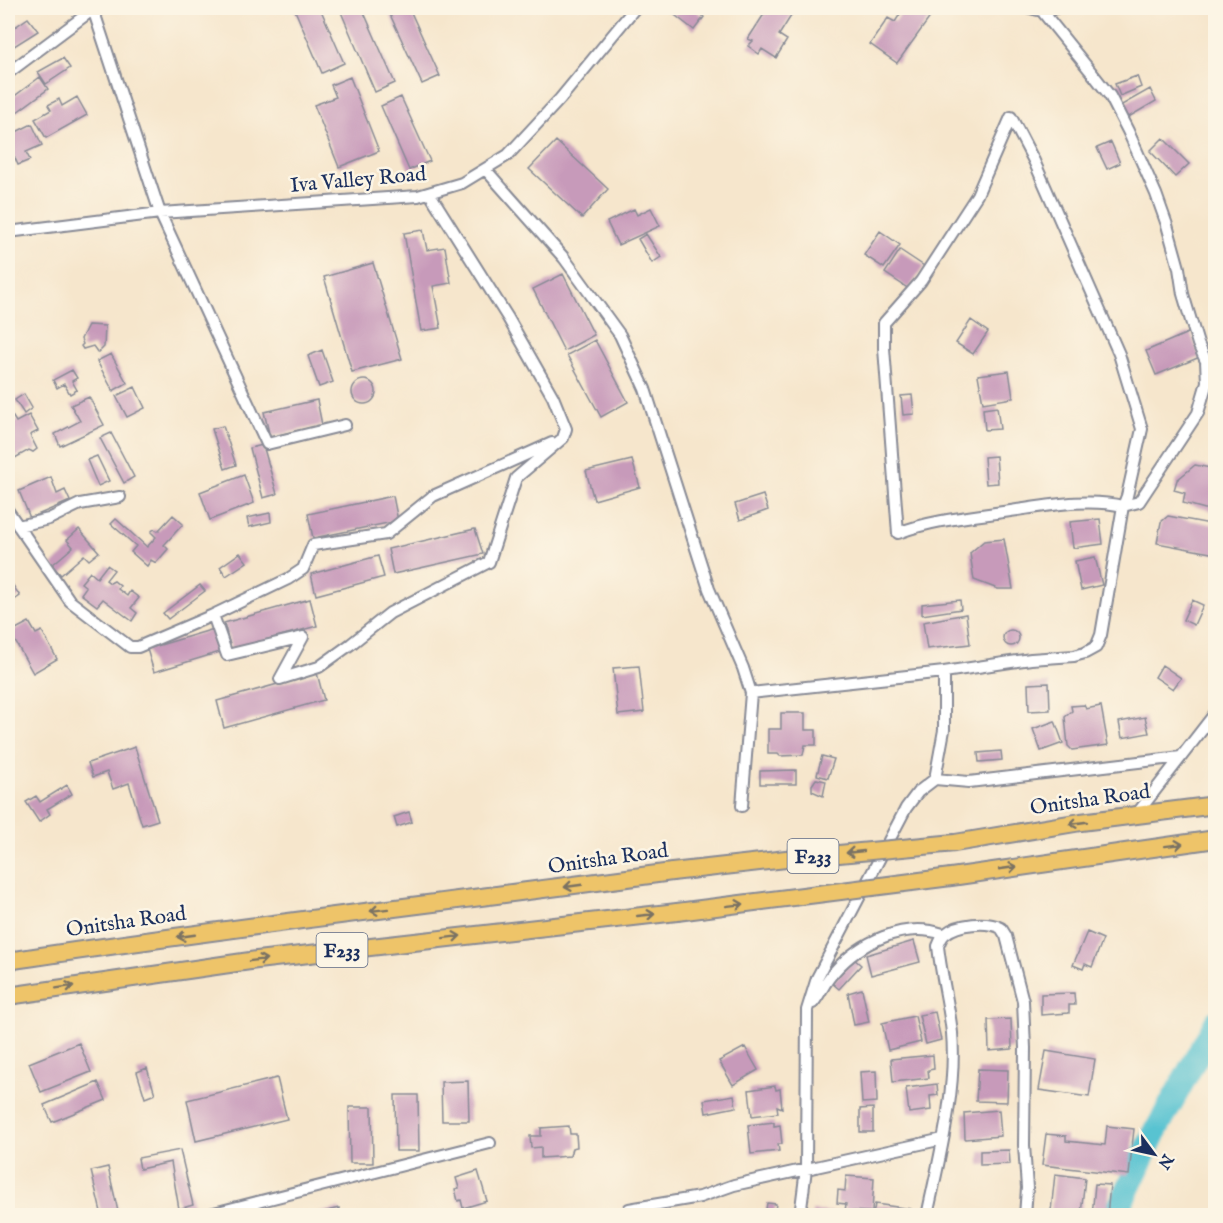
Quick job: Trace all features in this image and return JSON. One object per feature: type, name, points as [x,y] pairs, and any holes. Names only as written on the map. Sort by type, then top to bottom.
[{"type":"main road","name":"Onitsha Road","points":[[8,961],[294,920],[517,894],[672,872],[797,857],[955,843],[1081,822],[1215,805]]},
{"type":"main road","name":"F233","points":[[8,996],[257,960],[677,912],[951,877],[1215,839]]},
{"type":"street","points":[[8,73],[94,8],[160,213],[267,444],[345,425]]},
{"type":"street","name":"Iva Valley Road","points":[[8,232],[160,213],[406,197],[430,194],[462,183],[508,155],[560,99],[635,8]]},
{"type":"street","points":[[1030,8],[1042,11],[1056,8]]},
{"type":"street","points":[[751,693],[944,672],[1031,659],[1074,656],[1096,647],[1101,634],[1123,506],[1142,429],[1119,354],[1034,161],[1011,117],[977,195],[921,281],[884,323],[898,533],[922,524],[1062,504],[1111,503],[1123,506],[1139,502],[1198,413],[1207,382],[1206,361],[1198,344],[1183,294],[1179,268],[1156,194],[1110,96],[1042,11]]},
{"type":"street","points":[[486,170],[564,258],[620,335],[645,389],[709,589],[743,668],[751,693],[742,806]]},
{"type":"street","points":[[213,615],[227,655],[303,637],[280,679],[319,667],[390,613],[489,562],[516,478],[563,438],[566,429],[553,397],[508,318],[430,194]]},
{"type":"street","points":[[8,511],[70,601],[130,647],[138,647],[213,615],[288,579],[303,569],[313,544],[386,534],[433,496],[563,438]]},
{"type":"street","points":[[18,526],[49,519],[80,504],[120,497]]},
{"type":"street","points":[[800,1215],[806,1169],[807,1010],[818,978],[906,808],[918,792],[935,779],[944,730],[944,672]]},
{"type":"street","points":[[1136,816],[1215,712]]},
{"type":"street","points":[[935,779],[969,782],[1181,757]]},
{"type":"street","points":[[807,1010],[834,971],[848,958],[864,947],[901,931],[928,929],[944,934],[968,925],[988,923],[1001,928],[1006,936],[1023,1001],[1024,1144],[1027,1188],[1025,1215]]},
{"type":"street","points":[[927,1215],[951,1089],[952,1034],[938,946],[944,934]]},
{"type":"street","points":[[629,1209],[699,1197],[734,1185],[943,1139]]},
{"type":"street","points":[[204,1215],[490,1143]]},
{"type":"building","points":[[294,8],[320,8],[344,63],[322,73]]},
{"type":"building","points":[[350,8],[362,8],[395,83],[375,92],[341,12]]},
{"type":"building","points":[[387,8],[409,8],[440,76],[422,84]]},
{"type":"building","points":[[668,8],[693,8],[704,17],[694,30]]},
{"type":"building","points":[[768,8],[796,8],[779,35],[787,40],[776,58],[762,49],[759,54],[748,46],[753,41],[748,39]]},
{"type":"building","points":[[897,8],[919,8],[931,16],[897,63],[870,44],[888,18],[895,22],[902,11]]},
{"type":"building","points":[[28,18],[38,31],[8,50],[8,32]]},
{"type":"building","points":[[63,58],[70,68],[46,84],[38,72]]},
{"type":"building","points":[[1137,76],[1141,87],[1120,96],[1115,84]]},
{"type":"building","points":[[40,77],[48,89],[17,112],[8,101]]},
{"type":"building","points":[[350,77],[379,151],[339,167],[314,105],[336,97],[331,85]]},
{"type":"building","points":[[1150,89],[1156,101],[1127,118],[1120,106]]},
{"type":"building","points":[[77,97],[87,115],[46,138],[35,119],[51,110],[48,105],[59,99],[62,106]]},
{"type":"building","points":[[401,97],[430,161],[409,170],[381,106]]},
{"type":"building","points":[[32,124],[42,145],[26,152],[30,160],[18,165],[15,158],[8,162],[8,136]]},
{"type":"building","points":[[1163,138],[1189,164],[1175,177],[1150,151]]},
{"type":"building","points":[[556,141],[608,189],[582,218],[529,169]]},
{"type":"building","points":[[1111,142],[1120,163],[1107,169],[1097,148]]},
{"type":"building","points":[[651,208],[660,226],[618,245],[607,222],[634,209],[637,215]]},
{"type":"building","points":[[423,230],[427,250],[445,247],[451,283],[433,286],[441,328],[421,331],[404,233]]},
{"type":"building","points":[[880,231],[900,245],[884,268],[864,255]]},
{"type":"building","points":[[646,234],[661,257],[652,263],[638,239]]},
{"type":"building","points":[[900,250],[924,266],[909,289],[885,273]]},
{"type":"building","points":[[373,263],[402,359],[352,372],[324,277]]},
{"type":"building","points":[[563,274],[594,335],[564,351],[533,289]]},
{"type":"building","points":[[971,320],[988,332],[973,354],[956,343]]},
{"type":"building","points":[[88,325],[105,326],[104,347],[98,353],[93,346],[83,349],[81,346],[83,344],[81,339]]},
{"type":"building","points":[[1190,332],[1200,357],[1156,375],[1146,351]]},
{"type":"building","points":[[595,340],[628,402],[601,417],[567,355]]},
{"type":"building","points":[[322,350],[333,382],[319,387],[308,356]]},
{"type":"building","points":[[111,354],[127,383],[113,391],[97,361]]},
{"type":"building","points":[[72,370],[77,378],[72,381],[77,390],[70,394],[64,384],[57,388],[53,380]]},
{"type":"building","points":[[1009,371],[1013,398],[983,403],[978,375]]},
{"type":"building","points":[[364,380],[369,381],[375,387],[375,397],[369,403],[364,404],[359,403],[353,397],[352,392],[353,387],[359,381]]},
{"type":"building","points":[[135,387],[145,408],[127,417],[116,396]]},
{"type":"building","points":[[24,394],[32,408],[24,414],[15,400]]},
{"type":"building","points":[[912,395],[914,414],[903,415],[901,396]]},
{"type":"building","points":[[89,397],[104,425],[60,446],[55,434],[80,421],[71,405]]},
{"type":"building","points":[[317,400],[322,425],[270,437],[264,412]]},
{"type":"building","points":[[997,407],[1000,429],[985,430],[983,409]]},
{"type":"building","points":[[11,414],[16,422],[29,415],[38,431],[30,435],[37,449],[33,452],[29,450],[15,458],[8,445],[8,416]]},
{"type":"building","points":[[223,426],[236,465],[225,469],[212,429]]},
{"type":"building","points":[[111,433],[134,477],[124,483],[100,438]]},
{"type":"building","points":[[263,445],[277,494],[263,498],[250,448]]},
{"type":"building","points":[[97,456],[109,481],[98,486],[87,460]]},
{"type":"building","points":[[996,456],[998,483],[986,484],[984,457]]},
{"type":"building","points":[[632,460],[640,487],[594,500],[586,471]]},
{"type":"building","points":[[1195,465],[1216,469],[1216,512],[1183,503],[1185,493],[1174,490],[1177,480]]},
{"type":"building","points":[[244,475],[254,503],[210,520],[200,492]]},
{"type":"building","points":[[51,477],[57,494],[65,490],[70,501],[30,518],[19,491]]},
{"type":"building","points":[[763,495],[768,510],[740,520],[735,504]]},
{"type":"building","points":[[393,496],[398,521],[313,538],[308,514]]},
{"type":"building","points":[[270,513],[271,522],[249,527],[247,518]]},
{"type":"building","points":[[173,515],[183,524],[164,545],[168,549],[156,563],[151,560],[147,566],[131,552],[136,546],[111,524],[116,519],[147,547],[156,537],[151,532],[154,529],[158,531]]},
{"type":"building","points":[[1168,516],[1216,525],[1216,554],[1157,543],[1161,522]]},
{"type":"building","points":[[1100,519],[1103,544],[1073,548],[1070,522]]},
{"type":"building","points":[[79,529],[99,552],[89,560],[84,555],[61,575],[52,565],[73,547],[67,540]]},
{"type":"building","points":[[475,529],[483,554],[393,574],[388,549]]},
{"type":"building","points":[[1004,539],[1013,589],[998,589],[974,580],[970,553],[984,541]]},
{"type":"building","points":[[240,553],[247,562],[226,576],[220,567]]},
{"type":"building","points":[[378,556],[384,577],[316,595],[311,574]]},
{"type":"building","points":[[1095,557],[1102,585],[1081,590],[1075,561]]},
{"type":"building","points":[[107,565],[114,570],[106,580],[110,583],[114,581],[120,586],[118,589],[127,596],[130,591],[139,598],[131,608],[137,613],[132,621],[103,599],[97,606],[81,594],[86,587],[81,583],[90,572],[97,578]]},
{"type":"building","points":[[8,578],[20,596],[8,604]]},
{"type":"building","points":[[200,585],[205,591],[168,619],[163,613]]},
{"type":"building","points":[[310,599],[317,626],[231,649],[224,623]]},
{"type":"building","points":[[960,600],[961,609],[922,615],[922,604]]},
{"type":"building","points":[[1192,600],[1203,605],[1194,625],[1183,620]]},
{"type":"building","points":[[966,614],[970,644],[927,649],[923,622]]},
{"type":"building","points":[[29,622],[36,634],[42,631],[57,659],[33,673],[10,632]]},
{"type":"building","points":[[214,629],[220,652],[154,672],[147,649]]},
{"type":"building","points":[[1008,630],[1014,630],[1019,638],[1017,644],[1008,646],[1003,641],[1003,635]]},
{"type":"building","points":[[1162,665],[1181,678],[1173,689],[1155,677]]},
{"type":"building","points":[[639,666],[644,712],[618,715],[613,668]]},
{"type":"building","points":[[317,673],[324,700],[224,728],[217,701]]},
{"type":"building","points":[[1049,683],[1050,710],[1029,711],[1028,684]]},
{"type":"building","points":[[1084,705],[1086,709],[1101,706],[1108,745],[1072,750],[1068,746],[1065,717],[1072,711],[1071,706]]},
{"type":"building","points":[[781,713],[805,713],[805,730],[816,730],[816,745],[805,745],[803,755],[768,754],[768,729],[781,729]]},
{"type":"building","points":[[1145,717],[1149,733],[1122,738],[1119,722]]},
{"type":"building","points":[[1055,721],[1063,743],[1041,751],[1033,729]]},
{"type":"building","points":[[135,747],[158,820],[142,825],[129,783],[113,789],[107,772],[93,777],[88,763]]},
{"type":"building","points":[[1001,751],[1002,760],[979,762],[978,753]]},
{"type":"building","points":[[822,756],[834,759],[828,778],[817,775]]},
{"type":"building","points":[[796,770],[796,784],[760,784],[760,771]]},
{"type":"building","points":[[816,779],[826,781],[823,796],[812,791],[812,785]]},
{"type":"building","points":[[67,785],[72,794],[47,809],[50,814],[39,822],[26,802],[36,796],[40,802]]},
{"type":"building","points":[[409,812],[412,822],[397,827],[394,817]]},
{"type":"building","points":[[1087,932],[1103,939],[1092,967],[1085,964],[1083,969],[1073,965]]},
{"type":"building","points":[[914,941],[920,962],[871,975],[866,955]]},
{"type":"building","points":[[854,959],[861,965],[839,989],[832,983]]},
{"type":"building","points":[[862,989],[869,1022],[854,1025],[848,993]]},
{"type":"building","points":[[1074,993],[1075,1005],[1069,1005],[1069,1013],[1041,1015],[1041,994]]},
{"type":"building","points":[[935,1012],[941,1040],[926,1044],[919,1015]]},
{"type":"building","points":[[915,1016],[921,1042],[888,1050],[882,1023]]},
{"type":"building","points":[[1011,1019],[1012,1049],[989,1051],[988,1020]]},
{"type":"building","points":[[79,1043],[91,1072],[41,1092],[29,1063]]},
{"type":"building","points":[[745,1047],[758,1070],[733,1085],[719,1061]]},
{"type":"building","points":[[1046,1051],[1095,1059],[1089,1097],[1039,1090]]},
{"type":"building","points":[[933,1055],[934,1069],[928,1070],[929,1078],[893,1082],[891,1059]]},
{"type":"building","points":[[147,1068],[155,1094],[145,1098],[137,1072]]},
{"type":"building","points":[[978,1069],[1008,1070],[1007,1102],[976,1101]]},
{"type":"building","points":[[876,1071],[877,1102],[862,1103],[860,1072]]},
{"type":"building","points":[[277,1078],[287,1119],[196,1141],[187,1100]]},
{"type":"building","points":[[468,1081],[469,1121],[442,1121],[441,1082]]},
{"type":"building","points":[[98,1082],[106,1100],[52,1122],[44,1105]]},
{"type":"building","points":[[937,1084],[938,1095],[930,1096],[931,1110],[909,1113],[906,1088]]},
{"type":"building","points":[[775,1086],[776,1090],[780,1089],[782,1108],[777,1106],[778,1113],[752,1116],[749,1090]]},
{"type":"building","points":[[395,1095],[418,1095],[419,1151],[396,1151]]},
{"type":"building","points":[[734,1095],[736,1107],[706,1113],[704,1100]]},
{"type":"building","points":[[349,1107],[372,1107],[373,1163],[350,1163]]},
{"type":"building","points":[[873,1108],[873,1132],[860,1132],[860,1109]]},
{"type":"building","points":[[999,1110],[1001,1136],[965,1139],[964,1113]]},
{"type":"building","points":[[774,1122],[774,1126],[780,1125],[782,1144],[778,1144],[779,1151],[751,1154],[748,1125]]},
{"type":"building","points":[[569,1126],[570,1134],[576,1134],[577,1147],[572,1148],[570,1156],[541,1158],[541,1147],[531,1148],[530,1136],[541,1136],[541,1128]]},
{"type":"building","points":[[1107,1126],[1134,1129],[1129,1175],[1042,1165],[1046,1134],[1066,1136],[1066,1141],[1105,1145]]},
{"type":"building","points":[[180,1150],[193,1205],[179,1209],[171,1162],[140,1169],[138,1158]]},
{"type":"building","points":[[1009,1150],[1010,1164],[980,1165],[980,1151]]},
{"type":"building","points":[[108,1167],[119,1216],[102,1216],[91,1171]]},
{"type":"building","points":[[478,1171],[487,1201],[463,1208],[461,1200],[458,1201],[455,1189],[459,1188],[456,1178]]},
{"type":"building","points":[[1055,1174],[1085,1178],[1081,1214],[1051,1211]]},
{"type":"building","points":[[846,1176],[874,1178],[872,1212],[845,1211],[846,1204],[837,1203],[838,1190],[845,1191]]},
{"type":"building","points":[[1095,1184],[1110,1185],[1107,1216],[1092,1216]]},
{"type":"building","points":[[767,1203],[776,1204],[774,1216],[765,1216]]},
{"type":"building","points":[[875,1204],[911,1209],[911,1216],[873,1216]]},
{"type":"building","points":[[339,1208],[341,1216],[311,1216],[311,1215]]},
{"type":"building","points":[[812,1211],[858,1213],[858,1216],[812,1216]]},
{"type":"waterway","points":[[1115,1216],[1154,1134],[1216,1022]]}]
